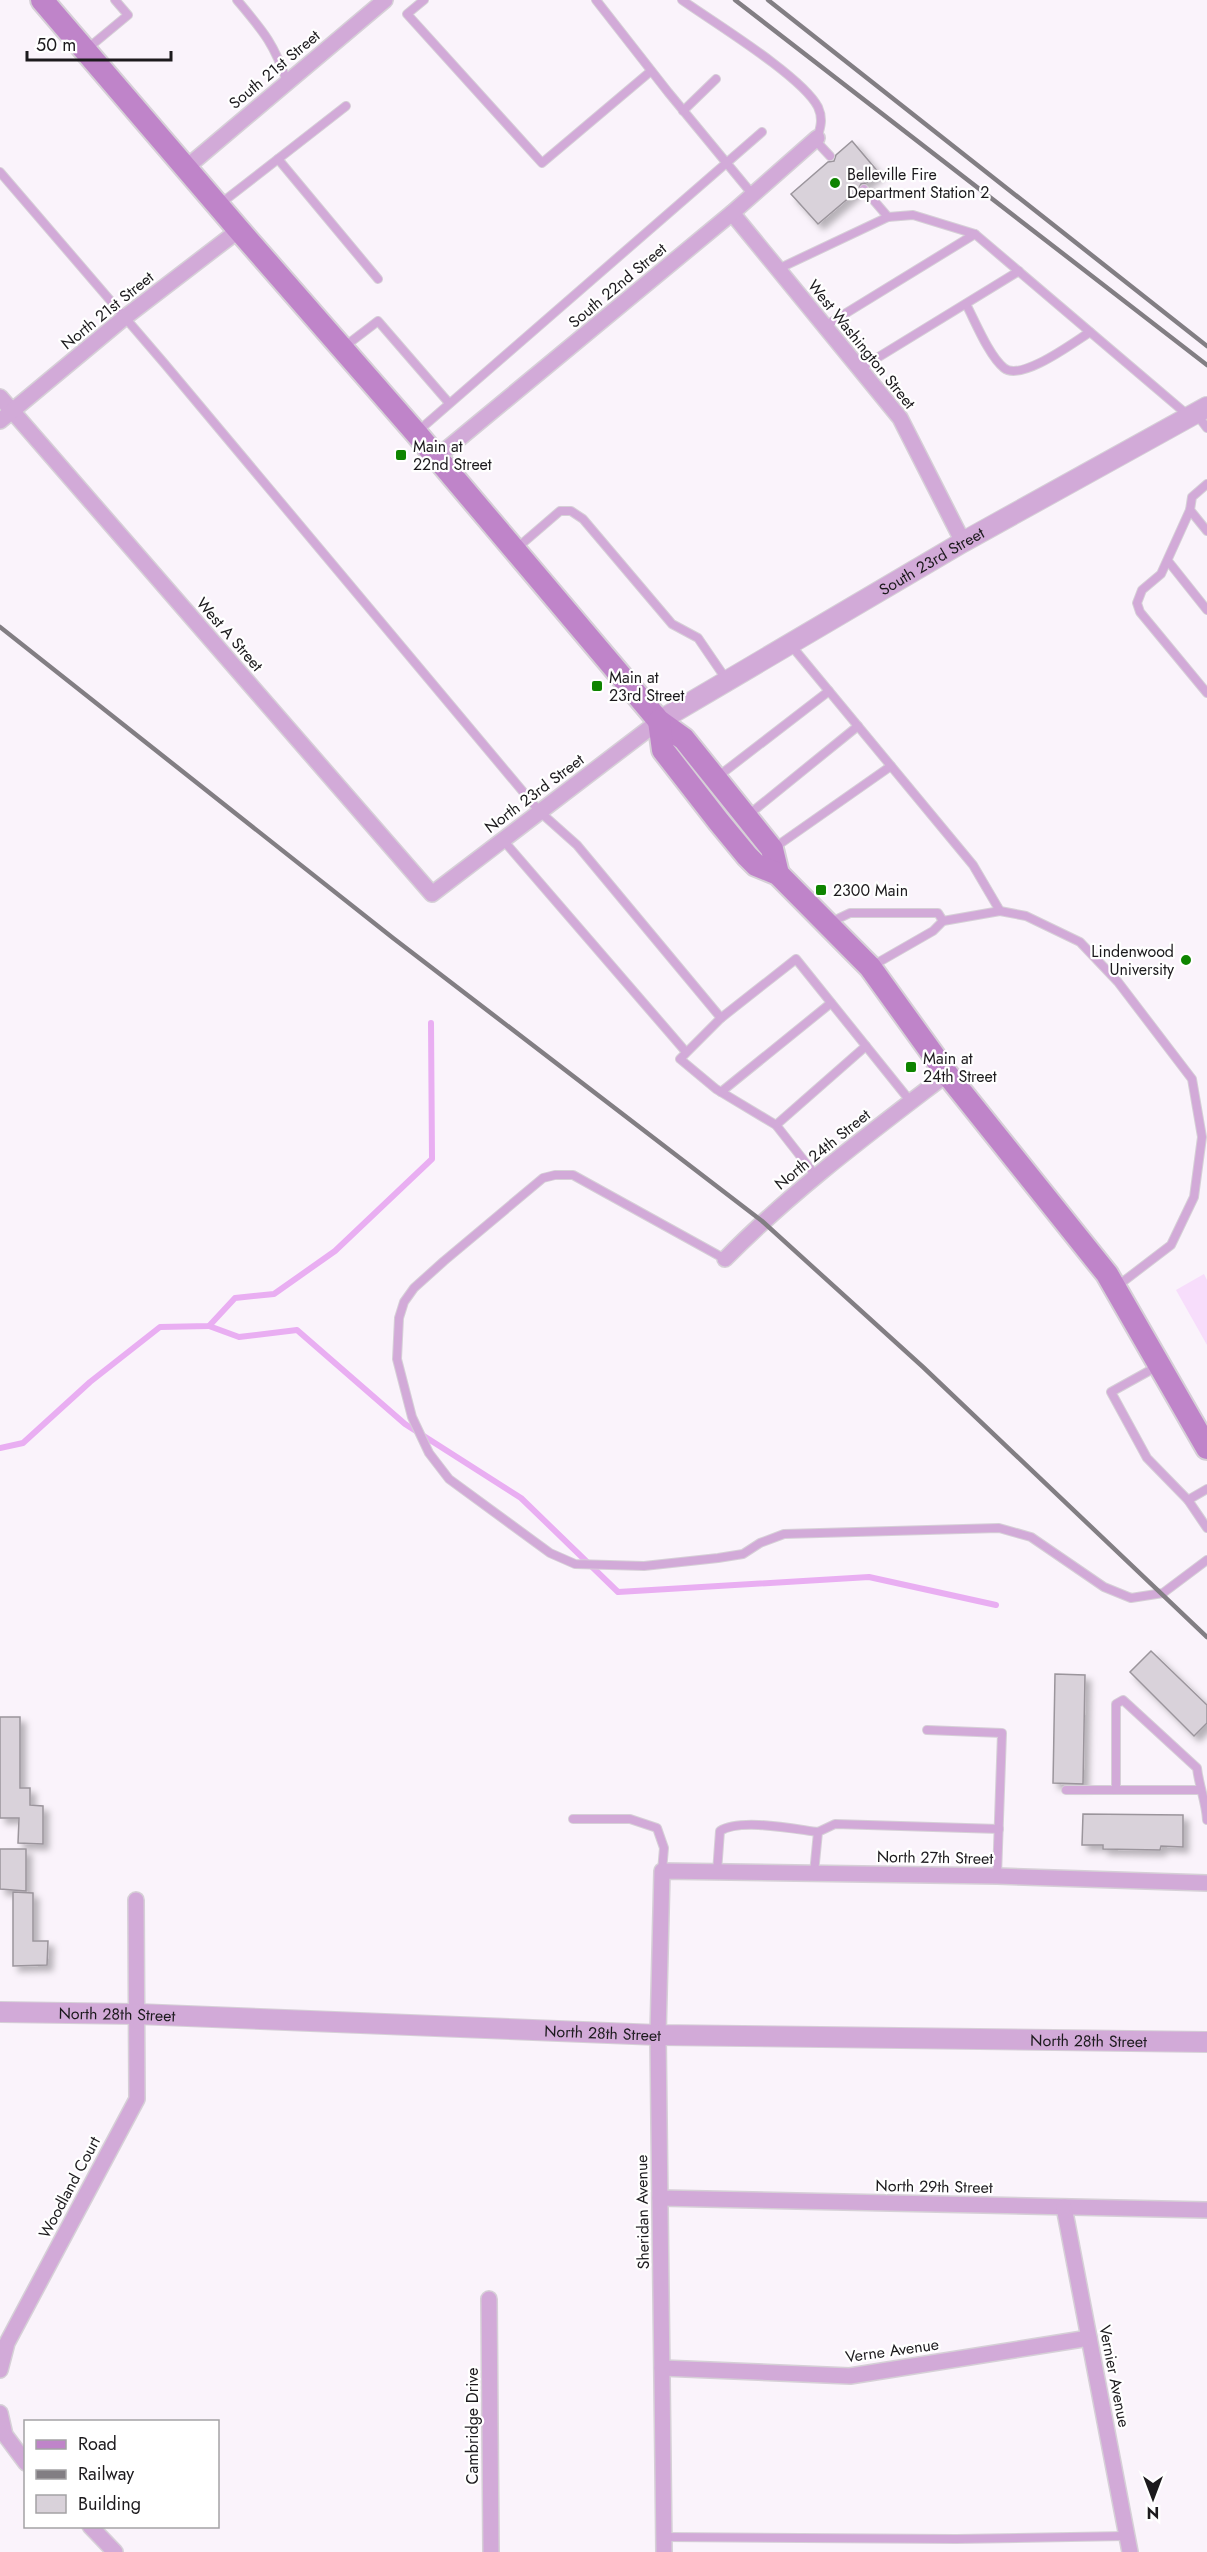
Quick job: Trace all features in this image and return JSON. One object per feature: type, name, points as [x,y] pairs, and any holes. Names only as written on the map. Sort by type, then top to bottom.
[{"type":"main road","points":[[42,0],[437,457],[659,721],[684,739],[772,849],[778,874]]},
{"type":"main road","points":[[659,721],[663,750],[690,786],[747,856],[756,865],[778,874],[870,967],[947,1074],[1107,1274],[1207,1448]]},
{"type":"street","name":"South 21st Street","points":[[187,167],[385,0]]},
{"type":"street","name":"South 22nd Street","points":[[437,457],[732,213],[816,139]]},
{"type":"street","name":"West Washington Street","points":[[732,213],[900,418],[963,542]]},
{"type":"street","name":"North 21st Street","points":[[6,416],[124,318],[239,230]]},
{"type":"street","name":"West A Street","points":[[0,397],[6,416],[432,894]]},
{"type":"street","name":"South 23rd Street","points":[[659,721],[963,542],[1204,414]]},
{"type":"street","name":"North 23rd Street","points":[[432,894],[659,721]]},
{"type":"street","name":"North 24th Street","points":[[725,1259],[762,1221],[816,1176],[947,1074]]},
{"type":"street","name":"North 27th Street","points":[[662,1871],[997,1876],[1207,1883]]},
{"type":"street","name":"Sheridan Avenue","points":[[662,1871],[658,2035],[664,2545]]},
{"type":"street","name":"Woodland Court","points":[[0,2370],[7,2343],[137,2099],[136,1900]]},
{"type":"street","name":"North 28th Street","points":[[0,2012],[137,2014],[658,2035],[1207,2042]]},
{"type":"street","name":"North 29th Street","points":[[660,2198],[1207,2210]]},
{"type":"street","name":"Vernier Avenue","points":[[1064,2207],[1130,2552]]},
{"type":"street","name":"Cambridge Drive","points":[[489,2299],[491,2552]]},
{"type":"street","name":"Verne Avenue","points":[[662,2368],[850,2376],[1089,2338]]},
{"type":"street","points":[[0,2413],[5,2435],[24,2460]]},
{"type":"street","points":[[92,2528],[115,2552]]},
{"type":"lane","points":[[86,50],[128,15],[115,0]]},
{"type":"lane","points":[[237,0],[266,34],[277,51],[287,82]]},
{"type":"lane","points":[[424,0],[407,14],[542,163],[651,71]]},
{"type":"lane","points":[[596,0],[683,111],[753,195]]},
{"type":"lane","points":[[682,0],[803,87],[818,107],[822,124],[816,139],[830,156]]},
{"type":"lane","points":[[683,111],[716,79]]},
{"type":"lane","points":[[219,205],[346,106]]},
{"type":"lane","points":[[416,433],[762,132]]},
{"type":"lane","points":[[278,159],[378,279]]},
{"type":"lane","points":[[0,172],[540,812],[577,845],[721,1018]]},
{"type":"lane","points":[[864,189],[888,217]]},
{"type":"lane","points":[[778,269],[888,217],[914,215],[975,234],[1183,411]]},
{"type":"lane","points":[[825,326],[975,234]]},
{"type":"lane","points":[[859,369],[1019,271]]},
{"type":"lane","points":[[966,304],[996,359],[1005,370],[1016,372],[1032,368],[1090,332]]},
{"type":"lane","points":[[343,348],[378,321],[449,403]]},
{"type":"lane","points":[[1204,414],[1207,428]]},
{"type":"lane","points":[[1207,484],[1192,497],[1190,510],[1168,561],[1161,574],[1142,591],[1137,603],[1140,612],[1207,693]]},
{"type":"lane","points":[[1190,510],[1207,531]]},
{"type":"lane","points":[[515,550],[560,511],[571,511],[583,519],[672,624],[698,638],[727,681]]},
{"type":"lane","points":[[1168,561],[1207,610]]},
{"type":"lane","points":[[790,644],[973,865],[1000,911]]},
{"type":"lane","points":[[715,779],[829,691]]},
{"type":"lane","points":[[747,816],[858,726]]},
{"type":"lane","points":[[772,849],[891,766]]},
{"type":"lane","points":[[503,840],[686,1052]]},
{"type":"lane","points":[[870,967],[933,931],[943,921],[1000,911],[1026,916],[1080,942],[1118,982],[1192,1079],[1202,1137],[1194,1197],[1171,1245],[1115,1288]]},
{"type":"lane","points":[[827,924],[850,913],[938,913],[943,921]]},
{"type":"lane","points":[[816,1176],[776,1125],[721,1092],[680,1059],[721,1018],[796,959],[911,1102]]},
{"type":"lane","points":[[721,1092],[831,1003]]},
{"type":"lane","points":[[776,1125],[866,1046]]},
{"type":"lane","points":[[725,1259],[573,1175],[543,1178],[444,1261],[414,1288],[404,1302],[399,1318],[397,1359],[412,1417],[429,1453],[449,1479],[550,1553],[575,1564],[644,1566],[695,1561],[743,1554],[760,1543],[784,1534],[999,1528],[1031,1537],[1104,1587],[1131,1598],[1163,1593],[1207,1560]]},
{"type":"lane","points":[[1159,1365],[1111,1392],[1147,1458],[1188,1500],[1207,1528]]},
{"type":"lane","points":[[1188,1500],[1207,1489]]},
{"type":"lane","points":[[1116,1790],[1116,1704],[1123,1700],[1197,1768],[1200,1790],[1207,1807],[1207,1820]]},
{"type":"lane","points":[[927,1730],[1002,1733],[997,1876]]},
{"type":"lane","points":[[1066,1790],[1200,1790]]},
{"type":"lane","points":[[573,1819],[630,1819],[657,1828],[664,1848],[662,1871]]},
{"type":"lane","points":[[717,1872],[720,1831],[728,1826],[769,1826],[818,1832],[835,1824],[999,1829]]},
{"type":"lane","points":[[814,1873],[818,1832]]},
{"type":"lane","points":[[664,2545],[1126,2536]]},
{"type":"shaded area","points":[[1204,1274],[1207,1280],[1207,1345],[1176,1290]]},
{"type":"building","name":"Belleville Fire Department Station 2","points":[[852,141],[879,173],[861,184],[858,190],[818,224],[791,194],[828,162],[834,161],[836,155]]},
{"type":"building","points":[[1151,1651],[1207,1705],[1207,1723],[1194,1736],[1130,1672]]},
{"type":"building","points":[[1055,1674],[1085,1675],[1083,1784],[1053,1783]]},
{"type":"building","points":[[0,1717],[20,1717],[20,1788],[30,1788],[30,1805],[43,1806],[43,1844],[18,1843],[19,1818],[0,1818]]},
{"type":"building","points":[[1083,1814],[1183,1815],[1183,1847],[1161,1846],[1160,1850],[1103,1849],[1103,1845],[1082,1845]]},
{"type":"building","points":[[0,1849],[26,1849],[26,1891],[0,1889]]},
{"type":"building","points":[[13,1892],[33,1893],[33,1941],[48,1941],[47,1965],[13,1966]]},
{"type":"waterway","points":[[0,1448],[23,1443],[90,1382],[160,1327],[209,1326],[235,1298],[274,1294],[335,1251],[432,1159],[431,1023]]},
{"type":"waterway","points":[[209,1326],[239,1337],[297,1330],[405,1424],[521,1498],[618,1592],[869,1577],[996,1605]]},
{"type":"railway","points":[[735,0],[1207,365]]},
{"type":"railway","points":[[768,0],[1207,346]]},
{"type":"railway","points":[[0,627],[393,938],[762,1221],[923,1367],[1207,1637]]},
{"type":"place","name":"Belleville Fire Department Station 2","points":[[835,183]]},
{"type":"place","name":"Main at 22nd Street","points":[[401,455]]},
{"type":"place","name":"Main at 23rd Street","points":[[597,686]]},
{"type":"place","name":"2300 Main","points":[[821,890]]},
{"type":"place","name":"Lindenwood University","points":[[1186,960]]},
{"type":"place","name":"Main at 24th Street","points":[[911,1067]]}]
